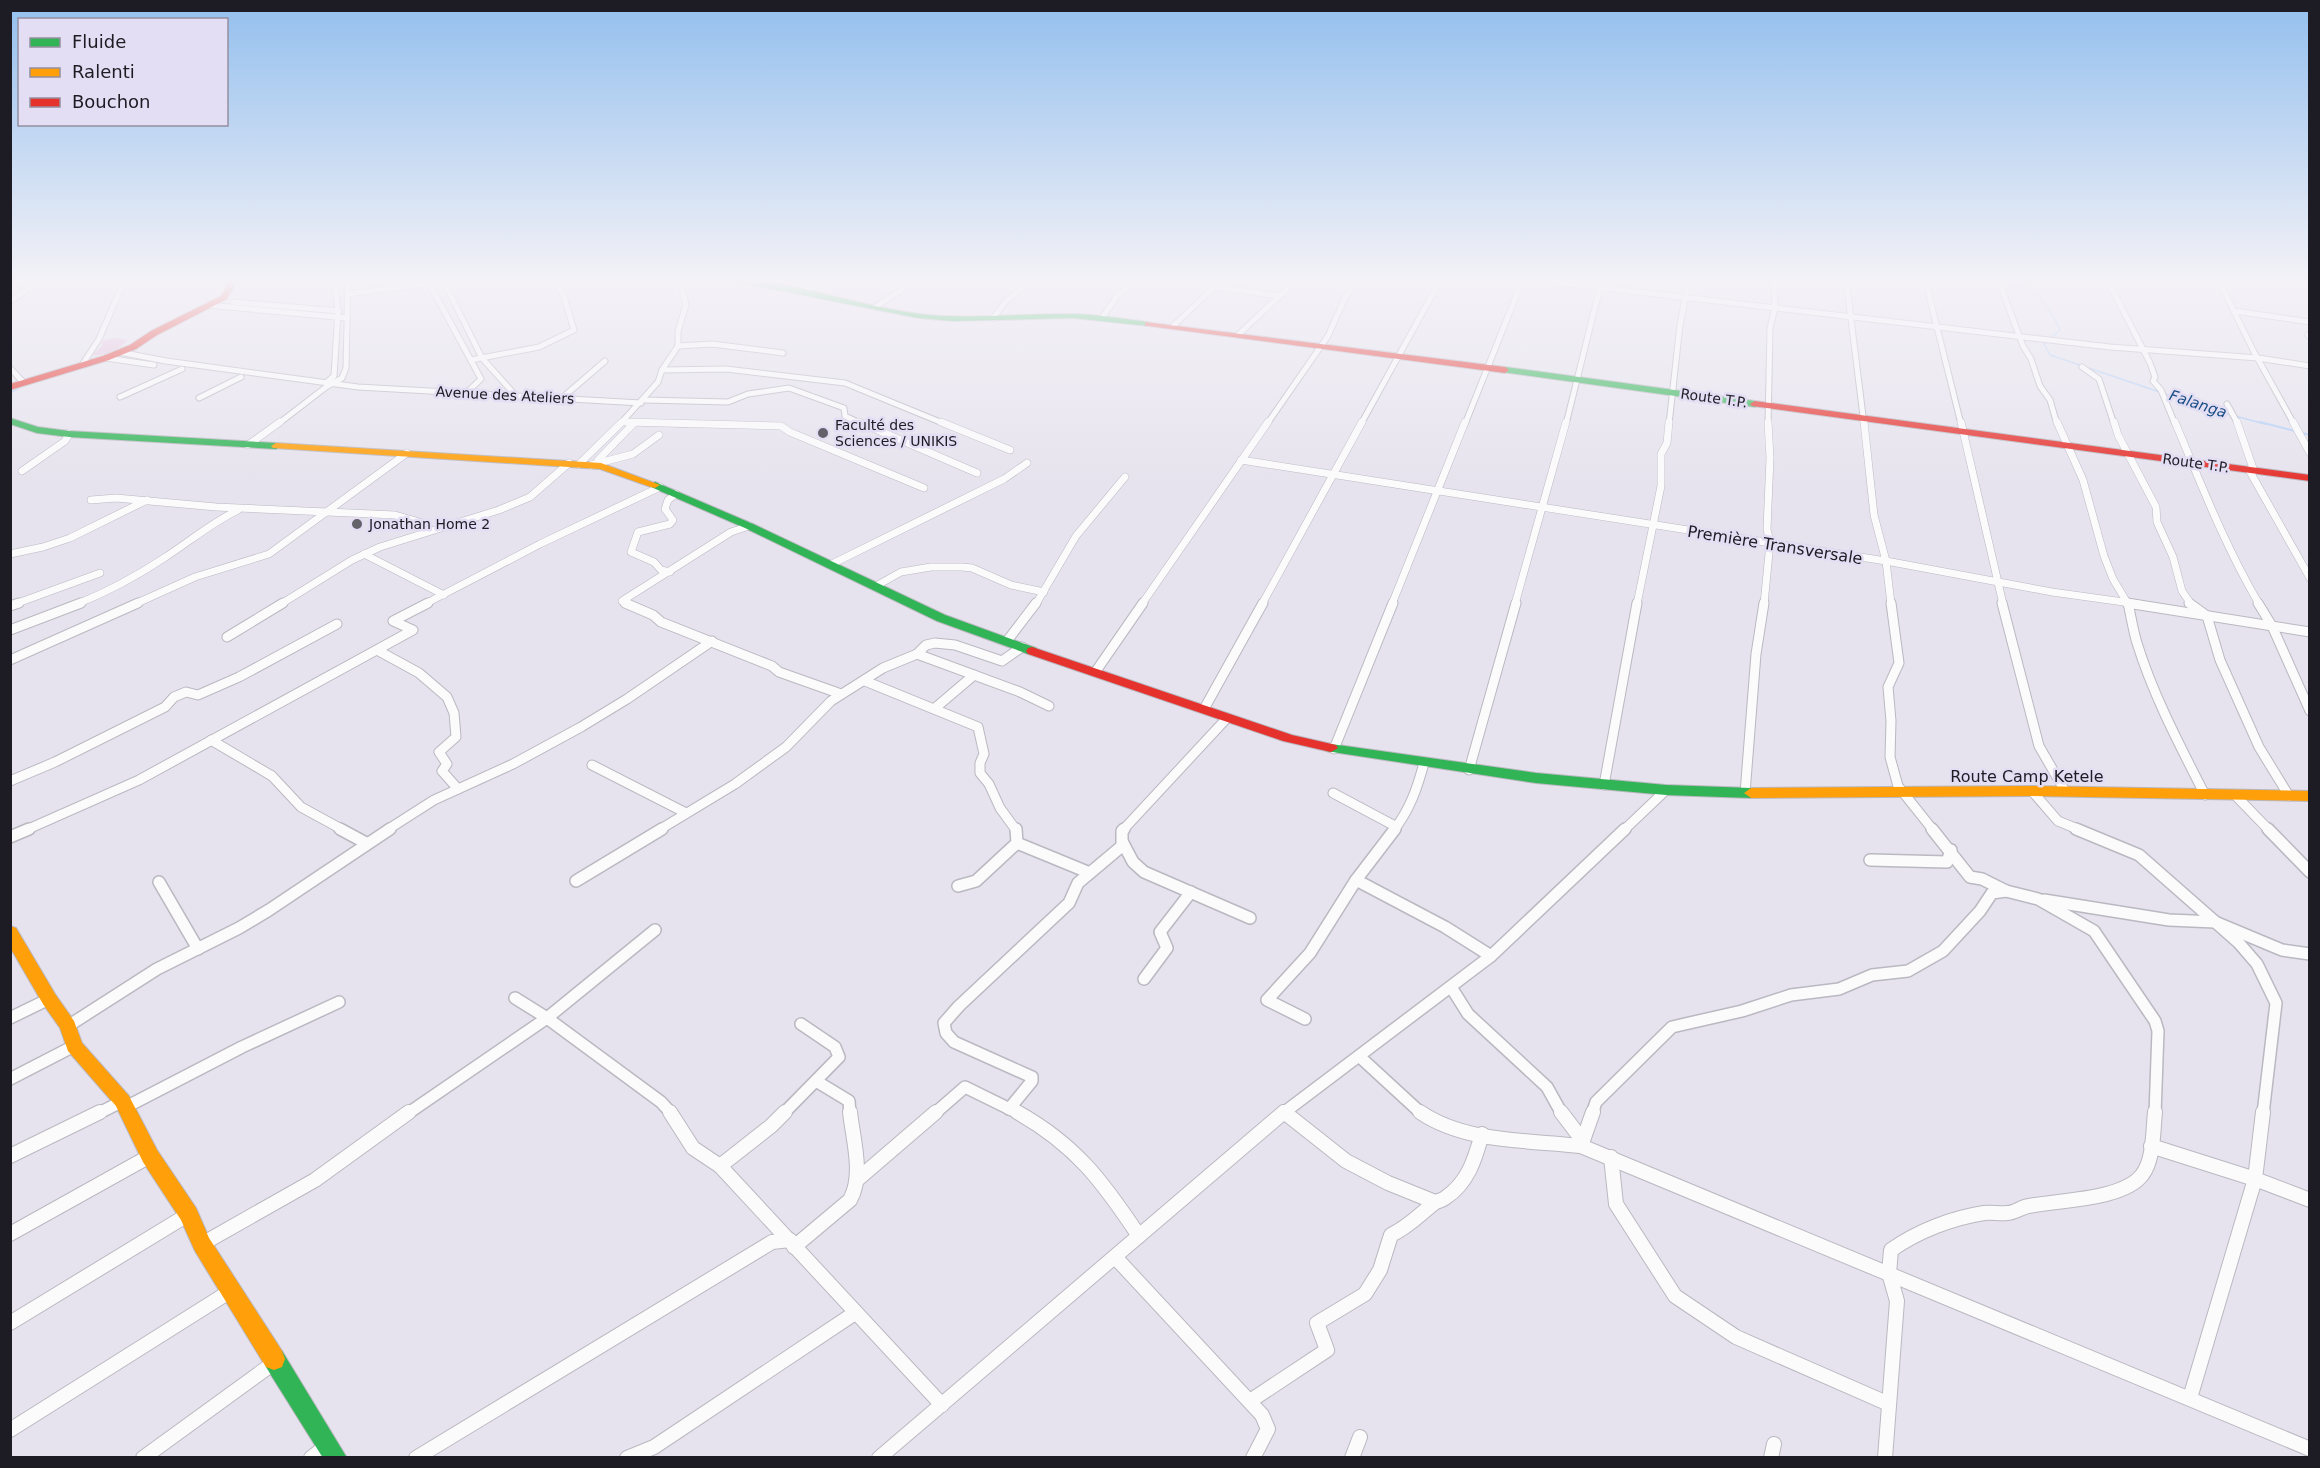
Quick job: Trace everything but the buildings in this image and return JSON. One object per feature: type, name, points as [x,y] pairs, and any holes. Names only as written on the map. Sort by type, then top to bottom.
[{"type":"main road","points":[[17,384],[132,348]]},
{"type":"main road","name":"Route T.P.","points":[[1339,348],[2069,447],[2310,477]]},
{"type":"main road","name":"Route Camp Ketele","points":[[10,421],[37,430],[69,434],[580,464],[620,471],[832,564],[941,618],[1227,718],[1334,749],[1469,770],[1666,790],[1745,793],[2032,791],[2310,796]]},
{"type":"main road","points":[[10,932],[69,1026],[74,1046],[124,1104],[150,1156],[189,1214],[202,1244],[332,1451]]},
{"type":"street","points":[[82,364],[93,348]]},
{"type":"street","points":[[326,386],[334,376],[335,348]]},
{"type":"street","points":[[248,445],[326,386],[342,378],[346,368],[346,348]]},
{"type":"street","points":[[464,348],[481,379],[466,393]]},
{"type":"street","points":[[477,348],[482,358],[516,396]]},
{"type":"street","points":[[471,360],[534,348]]},
{"type":"street","points":[[227,637],[364,554],[424,532],[499,510],[530,497],[580,464],[643,401],[658,382],[662,370],[677,348]]},
{"type":"street","points":[[734,348],[783,353]]},
{"type":"street","points":[[1096,671],[1319,348]]},
{"type":"street","points":[[1204,709],[1403,348]]},
{"type":"street","points":[[1334,749],[1496,348]]},
{"type":"street","points":[[1469,770],[1586,348]]},
{"type":"street","points":[[1604,784],[1651,526],[1661,486],[1661,454],[1667,443],[1677,348]]},
{"type":"street","points":[[1745,793],[1756,654],[1766,593],[1770,543],[1767,529],[1770,458],[1767,405],[1769,348]]},
{"type":"street","points":[[1855,348],[1874,515],[1886,561],[1899,663],[1888,687],[1891,721],[1890,757],[1898,786],[1951,850],[1970,877],[1982,879],[2006,891],[2038,899],[2169,920],[2215,922],[2282,950],[2310,954]]},
{"type":"street","points":[[1941,348],[1996,582],[2039,746],[2065,792]]},
{"type":"street","points":[[2025,348],[2083,480],[2104,556],[2113,579],[2128,603],[2137,643],[2148,671],[2179,744],[2205,795]]},
{"type":"street","points":[[2128,348],[2258,358],[2310,366]]},
{"type":"street","points":[[2253,348],[2310,453]]},
{"type":"street","points":[[2141,349],[2150,363],[2155,377],[2153,381],[2161,390],[2241,573],[2272,626],[2310,711]]},
{"type":"street","points":[[113,355],[326,386]]},
{"type":"street","points":[[113,355],[182,369],[326,386]]},
{"type":"street","points":[[562,398],[604,361]]},
{"type":"street","points":[[2082,367],[2099,379],[2118,435],[2156,507],[2157,522],[2173,557],[2182,591],[2187,601],[2207,616],[2220,660],[2259,747],[2289,796]]},
{"type":"street","points":[[10,368],[17,384]]},
{"type":"street","points":[[120,397],[182,369]]},
{"type":"street","points":[[662,370],[726,369],[845,383],[1010,450]]},
{"type":"street","points":[[199,398],[241,377]]},
{"type":"street","name":"Avenue des Ateliers","points":[[326,386],[562,398],[728,402],[761,391],[789,388],[844,408],[845,416],[849,418],[977,473]]},
{"type":"street","points":[[2227,404],[2240,428],[2251,470],[2310,578]]},
{"type":"street","points":[[622,422],[781,426],[790,432],[924,488]]},
{"type":"street","points":[[580,464],[608,453],[634,423]]},
{"type":"street","points":[[22,471],[65,441],[69,434]]},
{"type":"street","points":[[580,464],[633,454],[659,435]]},
{"type":"street","points":[[10,660],[195,577],[269,554],[407,453]]},
{"type":"street","name":"Première Transversale","points":[[1241,460],[1886,561],[1996,582],[2310,632]]},
{"type":"street","points":[[832,564],[1004,479],[1027,463]]},
{"type":"street","points":[[1007,641],[1044,592],[1076,536],[1125,477]]},
{"type":"street","points":[[10,837],[139,780],[413,630],[393,621],[540,544],[660,487]]},
{"type":"street","points":[[670,572],[661,570],[654,562],[631,552],[638,532],[670,524],[673,520],[665,509],[668,500],[676,494]]},
{"type":"street","points":[[91,500],[116,498],[216,507],[330,511],[409,517],[423,523],[424,532]]},
{"type":"street","points":[[10,554],[44,547],[115,519],[147,500]]},
{"type":"street","points":[[216,507],[221,518]]},
{"type":"street","points":[[10,630],[112,589],[163,559],[221,518],[245,508]]},
{"type":"street","points":[[749,526],[731,532],[622,601],[653,615],[661,622],[772,666],[779,672],[841,694]]},
{"type":"street","points":[[364,554],[444,595]]},
{"type":"street","points":[[876,586],[901,572],[931,567],[962,567],[972,568],[1011,585],[1044,592]]},
{"type":"street","points":[[10,606],[100,573]]},
{"type":"street","points":[[10,781],[55,762],[165,707],[174,697],[186,692],[198,695],[224,684],[338,624]]},
{"type":"street","points":[[69,1026],[157,969],[269,910],[366,843],[434,800],[513,764],[580,727],[627,699],[712,641]]},
{"type":"street","points":[[576,881],[735,784],[786,747],[811,719],[841,694],[866,681],[882,668],[916,654],[926,645],[935,643],[955,645],[1002,661],[1022,647]]},
{"type":"street","points":[[377,650],[422,675],[451,703],[455,717],[456,738],[439,752],[447,764],[442,771],[458,789]]},
{"type":"street","points":[[916,654],[1020,692],[1048,706]]},
{"type":"street","points":[[934,709],[974,675]]},
{"type":"street","points":[[866,681],[978,727],[984,754],[980,773],[989,784],[1000,808],[1015,826],[1018,837],[1017,843],[976,881],[958,886]]},
{"type":"street","points":[[1227,718],[1122,831],[1123,843],[1133,862],[1144,872],[1250,918]]},
{"type":"street","points":[[211,740],[272,776],[301,807],[366,843]]},
{"type":"street","points":[[1305,1019],[1267,1000],[1310,954],[1356,880],[1407,813],[1415,796],[1424,763]]},
{"type":"street","points":[[592,765],[686,813]]},
{"type":"street","points":[[879,1458],[1284,1112],[1360,1057],[1491,956],[1666,790]]},
{"type":"street","points":[[2032,791],[2058,821],[2139,855],[2238,942],[2257,964],[2276,1003],[2254,1179],[2190,1398]]},
{"type":"street","points":[[1333,793],[1395,826]]},
{"type":"street","points":[[2235,795],[2310,872]]},
{"type":"street","points":[[1017,843],[1090,873]]},
{"type":"street","points":[[1009,1109],[1032,1081],[1032,1077],[954,1042],[946,1033],[944,1023],[1069,903],[1074,888],[1123,843]]},
{"type":"street","points":[[1870,860],[1947,862],[1951,850]]},
{"type":"street","points":[[1356,880],[1445,927],[1491,956]]},
{"type":"street","points":[[159,882],[198,949]]},
{"type":"street","points":[[1582,1143],[1596,1102],[1672,1027],[1742,1011],[1791,995],[1839,989],[1872,975],[1908,971],[1943,951],[1980,911],[1992,893],[2006,891]]},
{"type":"street","points":[[1144,979],[1167,948],[1160,932],[1191,892]]},
{"type":"street","points":[[1886,1458],[1897,1301],[1889,1273],[1891,1250],[1913,1235],[1985,1212],[2011,1213],[2030,1205],[2094,1196],[2134,1183],[2145,1171],[2151,1146],[2158,1039],[2155,1021],[2094,931],[2038,899]]},
{"type":"street","points":[[202,1244],[311,1183],[345,1161],[377,1134],[547,1018],[656,930]]},
{"type":"street","points":[[10,959],[24,953]]},
{"type":"street","points":[[1451,987],[1468,1014],[1547,1087],[1563,1116],[1582,1143]]},
{"type":"street","points":[[515,998],[547,1018],[661,1102],[673,1115],[693,1148],[720,1167],[942,1405]]},
{"type":"street","points":[[10,1018],[50,999]]},
{"type":"street","points":[[10,1156],[339,1002]]},
{"type":"street","points":[[720,1167],[771,1126],[835,1063],[838,1051],[801,1024]]},
{"type":"street","points":[[10,1079],[74,1046]]},
{"type":"street","points":[[1360,1057],[1426,1116],[1442,1123],[1482,1134],[1582,1143],[2310,1449]]},
{"type":"street","points":[[416,1458],[772,1242],[792,1244],[850,1200],[858,1179],[849,1101],[816,1081]]},
{"type":"street","points":[[858,1179],[965,1087],[1054,1134],[1092,1171],[1140,1236]]},
{"type":"street","points":[[1284,1112],[1346,1161],[1388,1183],[1435,1202]]},
{"type":"street","points":[[1250,1401],[1327,1350],[1317,1323],[1339,1308],[1361,1298],[1373,1282],[1391,1235],[1411,1227],[1435,1202],[1444,1200],[1467,1178],[1472,1169],[1482,1134]]},
{"type":"street","points":[[2151,1146],[2254,1179],[2310,1200]]},
{"type":"street","points":[[10,1234],[150,1156]]},
{"type":"street","points":[[1611,1157],[1616,1204],[1675,1296],[1736,1337],[1889,1404]]},
{"type":"street","points":[[10,1323],[189,1214]]},
{"type":"street","points":[[1115,1257],[1267,1422],[1268,1429],[1253,1458]]},
{"type":"street","points":[[10,1430],[232,1290]]},
{"type":"street","points":[[627,1458],[654,1447],[855,1313]]},
{"type":"street","points":[[143,1458],[277,1361]]},
{"type":"street","points":[[1352,1458],[1360,1437]]},
{"type":"street","points":[[310,1458],[332,1451]]},
{"type":"shaded area","points":[[100,348],[119,348],[102,355],[92,355]]},
{"type":"waterway","name":"Falanga","points":[[2046,348],[2050,355],[2216,411],[2265,424]]},
{"type":"waterway","points":[[10,393],[19,388]]},
{"type":"waterway","name":"Falanga","points":[[2260,422],[2310,435]]},
{"type":"traffic: fast","points":[[1505,370],[1755,404]]},
{"type":"traffic: fast","points":[[10,421],[37,430],[69,434],[276,446]]},
{"type":"traffic: fast","points":[[655,485],[749,526],[941,618],[1032,651]]},
{"type":"traffic: fast","points":[[1331,748],[1536,778],[1666,790],[1751,793]]},
{"type":"traffic: fast","points":[[274,1359],[336,1458]]},
{"type":"traffic: slow","points":[[276,446],[601,466],[655,485]]},
{"type":"traffic: slow","points":[[1751,793],[2032,791],[2310,796]]},
{"type":"traffic: slow","points":[[10,932],[49,999],[68,1026],[74,1046],[123,1101],[150,1156],[189,1214],[202,1244],[274,1359]]},
{"type":"traffic: jam","points":[[10,387],[106,358],[132,348]]},
{"type":"traffic: jam","points":[[1330,348],[1505,370]]},
{"type":"traffic: jam","points":[[1755,404],[2310,478]]},
{"type":"traffic: jam","points":[[1032,651],[1288,738],[1331,748]]},
{"type":"place","name":"Faculté des Sciences / UNIKIS","points":[[823,433]]},
{"type":"place","name":"Jonathan Home 2","points":[[357,524]]}]
